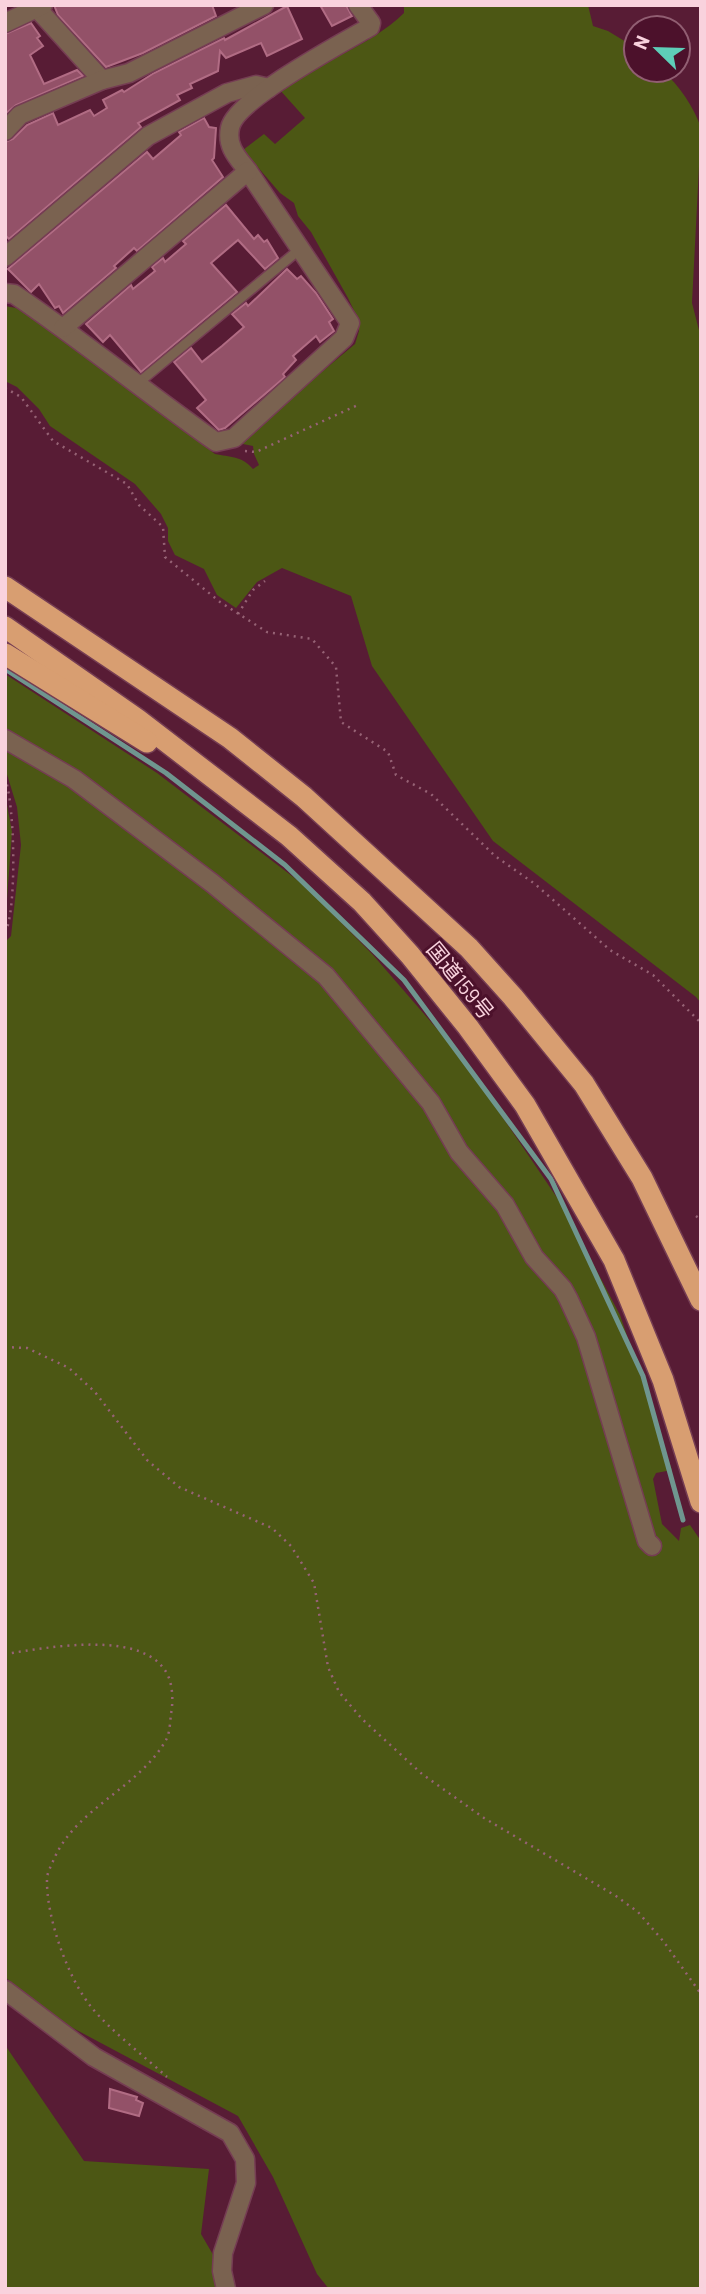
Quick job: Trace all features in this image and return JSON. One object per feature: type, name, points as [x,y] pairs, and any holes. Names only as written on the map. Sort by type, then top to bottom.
[{"type":"highway","points":[[5,571],[170,696]]},
{"type":"highway","name":"国道159号","points":[[5,587],[230,738],[304,797],[469,948],[584,1084],[642,1178],[701,1300]]},
{"type":"highway","name":"国道159号","points":[[5,627],[137,719],[289,836],[362,902],[410,955],[468,1027],[524,1105],[614,1260],[663,1380],[701,1502]]},
{"type":"highway","points":[[5,654],[153,746],[289,836]]},
{"type":"street","points":[[5,131],[20,115],[102,80],[129,73],[264,5]]},
{"type":"street","points":[[5,293],[14,294],[63,328],[216,442],[234,438],[255,422],[344,338],[350,323],[231,149],[230,126],[235,115],[269,88],[370,27],[371,23],[358,5]]},
{"type":"street","points":[[5,23],[38,6],[102,80]]},
{"type":"street","points":[[5,257],[148,136],[227,93],[256,85],[269,88]]},
{"type":"street","points":[[63,328],[248,172]]},
{"type":"street","points":[[5,739],[74,779],[212,883],[326,976],[431,1103],[460,1152],[505,1205],[534,1257],[568,1298],[586,1337],[647,1541],[652,1546]]},
{"type":"street","points":[[5,1990],[94,2057],[230,2133],[245,2159],[246,2183],[223,2253],[222,2272],[226,2289]]},
{"type":"lane","points":[[136,385],[300,249]]},
{"type":"path","points":[[5,388],[21,397],[53,441],[127,484],[139,505],[163,527],[166,557],[238,614],[267,632],[312,639],[336,667],[341,722],[388,752],[396,775],[431,794],[495,856],[535,884],[610,950],[653,975],[701,1023]]},
{"type":"path","points":[[256,452],[360,404]]},
{"type":"path","points":[[238,614],[253,590],[265,581]]},
{"type":"path","points":[[5,778],[14,828],[10,918],[5,933]]},
{"type":"path","points":[[696,1216],[701,1220]]},
{"type":"path","points":[[5,1347],[27,1348],[69,1367],[95,1392],[148,1460],[178,1487],[272,1528],[291,1546],[314,1583],[328,1667],[339,1692],[362,1719],[432,1782],[484,1818],[616,1896],[638,1912],[664,1942],[701,1994]]},
{"type":"path","points":[[5,1654],[78,1644],[116,1645],[143,1653],[164,1668],[170,1679],[173,1703],[167,1738],[153,1759],[97,1806],[61,1842],[47,1877],[50,1917],[68,1967],[92,2008],[169,2078]]},
{"type":"green space","points":[[404,5],[588,5],[593,26],[622,40],[622,84],[675,84],[690,104],[701,128],[692,303],[701,338],[701,1003],[493,841],[372,666],[351,596],[282,568],[257,582],[236,608],[217,595],[204,569],[175,555],[168,541],[168,528],[161,514],[135,484],[50,426],[39,409],[17,387],[5,381],[5,306],[16,308],[41,323],[215,454],[240,459],[253,469],[259,465],[253,446],[243,444],[243,438],[355,344],[359,331],[358,319],[348,298],[311,232],[298,216],[294,203],[280,193],[243,150],[264,134],[275,144],[305,118],[279,89],[360,45],[404,13]]},
{"type":"green space","points":[[5,674],[157,773],[305,886],[373,955],[463,1059],[562,1205],[620,1315],[672,1470],[656,1473],[653,1479],[662,1524],[679,1541],[681,1528],[690,1525],[701,1541],[701,2289],[329,2289],[317,2274],[273,2177],[238,2116],[54,2018],[5,1977],[5,942],[11,936],[21,845],[17,807],[5,768],[5,744],[63,779],[297,959],[369,1036],[429,1112],[568,1304],[652,1539],[625,1433],[568,1287],[307,954],[5,733]]},
{"type":"green space","points":[[5,794],[12,832],[5,926]]},
{"type":"green space","points":[[5,2045],[84,2161],[209,2169],[201,2234],[233,2289],[5,2289]]},
{"type":"building","points":[[54,5],[212,5],[216,16],[143,53],[106,67],[58,15]]},
{"type":"building","points":[[320,5],[346,5],[352,16],[332,26]]},
{"type":"building","points":[[287,6],[302,39],[267,56],[261,43],[226,58],[220,51],[218,71],[190,84],[192,88],[177,95],[180,100],[138,123],[141,127],[9,239],[5,235],[5,142],[13,139],[27,125],[53,113],[58,125],[90,110],[94,116],[107,108],[103,100],[122,90],[124,92],[154,73],[224,38],[225,40]]},
{"type":"building","points":[[31,23],[43,46],[30,55],[44,84],[77,70],[83,76],[16,105],[5,114],[5,34]]},
{"type":"building","points":[[204,118],[209,127],[216,128],[212,160],[223,177],[137,251],[134,248],[114,266],[116,268],[63,313],[59,306],[55,308],[39,284],[31,292],[8,269],[147,152],[153,159],[181,135],[179,132]]},
{"type":"building","points":[[226,205],[254,239],[258,235],[264,242],[267,240],[278,258],[265,269],[238,240],[211,263],[237,292],[141,372],[110,335],[103,342],[86,324],[131,285],[133,289],[155,271],[152,267],[163,258],[165,262],[186,244],[183,241]]},
{"type":"building","points":[[287,269],[297,279],[301,276],[316,293],[333,319],[329,322],[334,331],[320,342],[316,336],[293,356],[296,360],[283,374],[285,377],[225,428],[219,430],[197,408],[206,400],[174,362],[191,348],[202,362],[222,346],[244,327],[232,314],[246,303],[248,306]]},
{"type":"building","points":[[110,2089],[137,2097],[136,2100],[143,2103],[139,2116],[109,2108]]},
{"type":"waterway","points":[[5,669],[166,773],[285,865],[404,980],[551,1179],[643,1376],[683,1520]]}]
